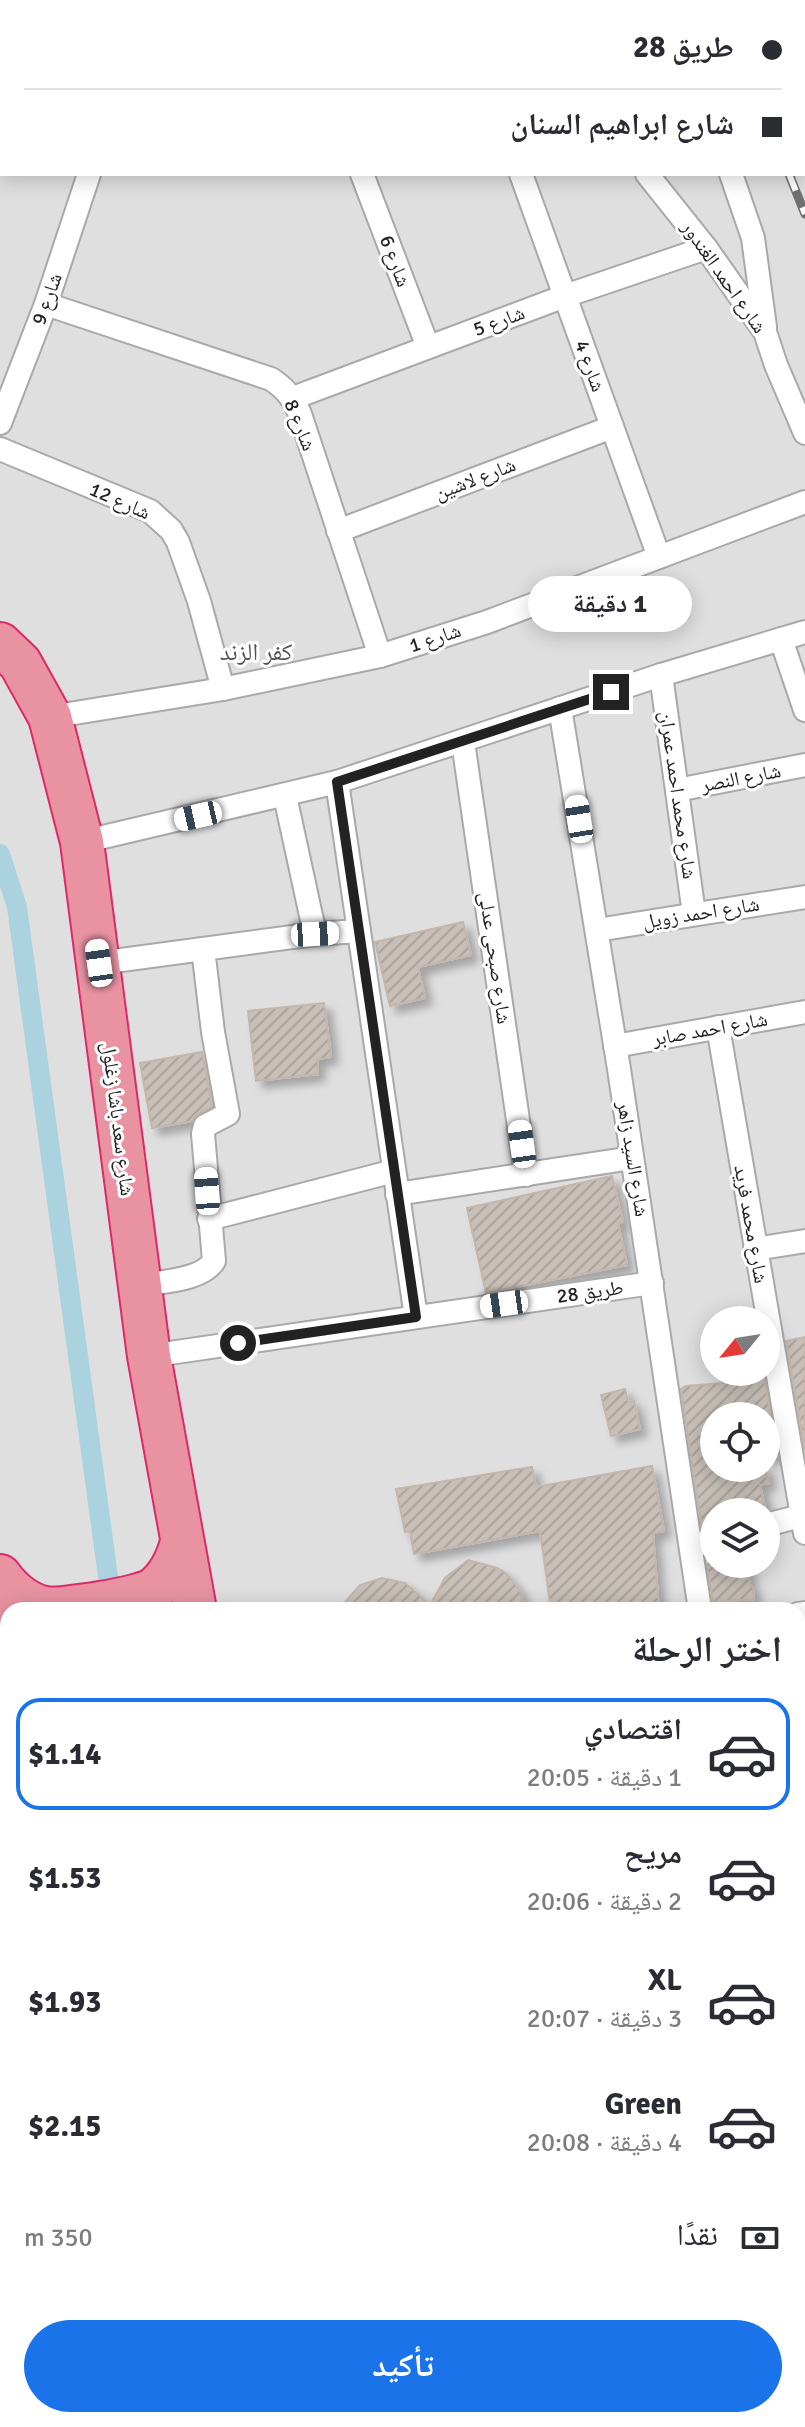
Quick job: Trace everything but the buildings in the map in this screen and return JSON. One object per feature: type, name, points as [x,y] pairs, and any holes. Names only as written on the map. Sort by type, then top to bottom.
[{"type":"highway","name":"شارع سعد باشا زغلول","points":[[0,644],[20,663],[50,717],[82,842],[149,1356],[193,1602]]},
{"type":"highway","points":[[99,1602],[142,1596],[164,1580],[182,1542]]},
{"type":"highway","points":[[0,1576],[22,1597],[33,1602]]},
{"type":"street","name":"شارع 9","points":[[0,423],[46,304],[88,176]]},
{"type":"street","name":"شارع 6","points":[[363,176],[428,347]]},
{"type":"street","name":"شارع 4","points":[[524,176],[659,557]]},
{"type":"street","name":"شارع احمد الغندور","points":[[649,176],[706,248],[765,332],[805,433]]},
{"type":"street","points":[[732,176],[753,238],[765,332]]},
{"type":"street","name":"شارع 5","points":[[293,398],[565,296],[706,248]]},
{"type":"street","name":"شارع 8","points":[[46,304],[271,379],[283,387],[293,398],[380,656]]},
{"type":"street","name":"شارع لاشين","points":[[338,531],[612,427]]},
{"type":"street","name":"شارع 12","points":[[0,449],[150,511],[171,530],[199,601],[223,689]]},
{"type":"street","name":"شارع 1","points":[[50,717],[223,689],[380,656],[487,622],[805,502]]},
{"type":"street","points":[[82,842],[337,782],[661,675],[805,632]]},
{"type":"street","points":[[781,639],[805,710]]},
{"type":"street","name":"شارع محمد احمد عمران","points":[[661,675],[694,914]]},
{"type":"street","name":"شارع السيد زاهر","points":[[560,708],[652,1283],[699,1602]]},
{"type":"street","name":"شارع صبحى عدلى","points":[[463,742],[526,1175]]},
{"type":"street","name":"شارع النصر","points":[[677,790],[805,765]]},
{"type":"street","points":[[337,782],[416,1317]]},
{"type":"street","points":[[285,796],[315,934]]},
{"type":"street","name":"شارع احمد زويل","points":[[597,930],[805,897]]},
{"type":"street","points":[[99,963],[359,931]]},
{"type":"street","points":[[139,1286],[200,1273],[210,1267],[215,1256],[203,1134],[205,1126],[228,1114],[213,1032],[203,949]]},
{"type":"street","name":"شارع احمد صابر","points":[[615,1046],[805,1012]]},
{"type":"street","name":"شارع محمد فريد","points":[[718,1027],[804,1521]]},
{"type":"street","points":[[397,1194],[632,1158]]},
{"type":"street","points":[[209,1219],[394,1171]]},
{"type":"street","points":[[755,1249],[805,1241]]},
{"type":"street","name":"طريق 28","points":[[149,1356],[652,1283]]},
{"type":"street","points":[[780,1524],[804,1521]]},
{"type":"street","points":[[691,1546],[700,1544]]},
{"type":"shaded area","points":[[0,176],[805,176],[805,1602],[0,1602]]},
{"type":"waterway","points":[[0,854],[17,907],[111,1602]]},
{"type":"railway","points":[[790,176],[805,214]]},
{"type":"district","name":"كفر الزند","points":[[256,652]]},
{"type":"route","points":[[238,1343],[416,1317],[337,782],[611,692]]}]
